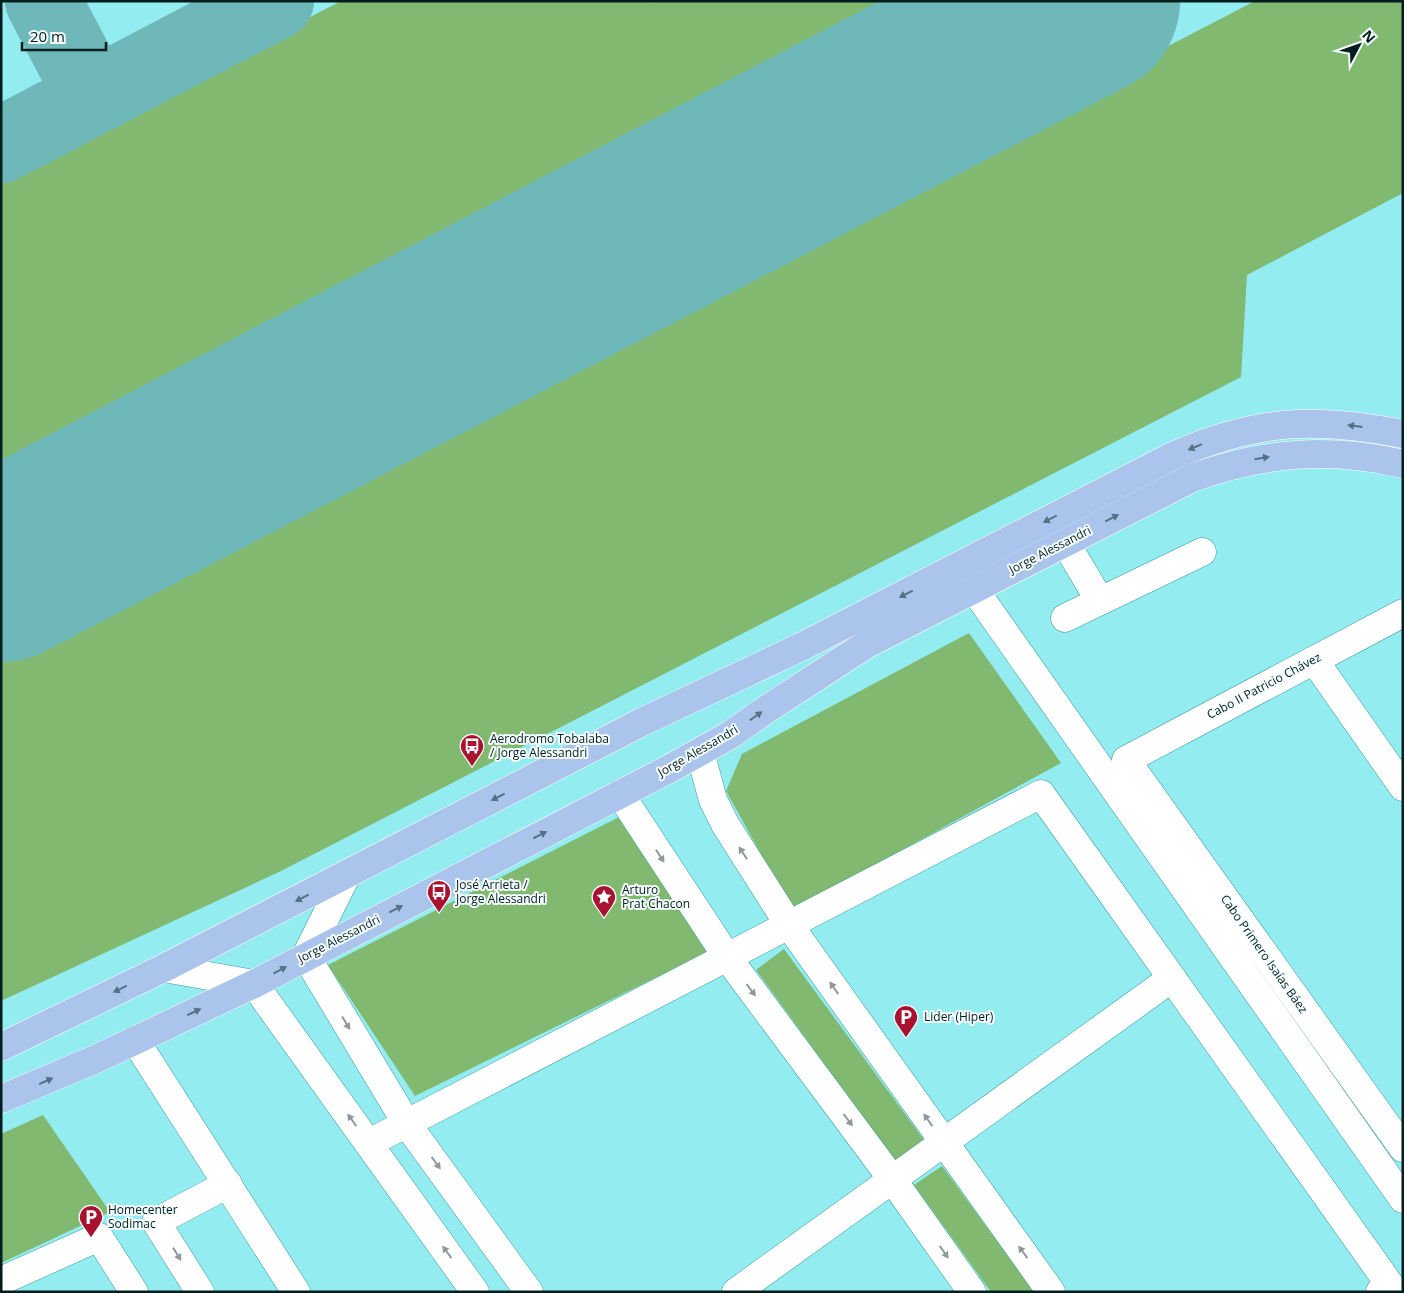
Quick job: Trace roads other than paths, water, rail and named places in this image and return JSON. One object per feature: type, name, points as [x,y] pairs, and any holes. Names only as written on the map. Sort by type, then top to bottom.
[{"type":"main road","points":[[1,1046],[164,968],[642,722],[812,641],[1175,455],[1201,444],[1255,428],[1311,423],[1374,428],[1403,434]]},
{"type":"main road","name":"Jorge Alessandri","points":[[1,1099],[44,1082],[254,984],[620,794],[730,734],[867,644],[1192,478],[1245,461],[1279,456],[1314,454],[1369,457],[1403,464]]},
{"type":"street","points":[[1065,542],[1100,601]]},
{"type":"street","points":[[1065,618],[1202,552]]},
{"type":"street","points":[[974,589],[1403,1199]]},
{"type":"street","name":"Cabo II Patricio Chávez","points":[[1126,760],[1403,613]]},
{"type":"street","points":[[1314,660],[1403,787]]},
{"type":"street","points":[[700,752],[713,800],[725,824],[789,925],[1051,1292]]},
{"type":"street","name":"Cabo Primero Isaías Báez","points":[[1126,760],[1403,1148]]},
{"type":"street","points":[[620,794],[726,957],[892,1180],[972,1292]]},
{"type":"street","points":[[369,1143],[1041,794],[1390,1285],[1380,1292]]},
{"type":"street","points":[[346,876],[306,956],[407,1124],[529,1292]]},
{"type":"street","points":[[164,968],[254,984],[475,1292]]},
{"type":"street","points":[[736,1292],[1172,978]]},
{"type":"street","points":[[135,1040],[296,1292]]},
{"type":"street","points":[[200,1292],[156,1222],[228,1184]]},
{"type":"street","points":[[1,1281],[99,1237],[134,1292]]},
{"type":"place","name":"Aerodromo Tobalaba / Jorge Alessandri","points":[[472,767]]},
{"type":"place","name":"José Arrieta / Jorge Alessandri","points":[[439,913]]},
{"type":"place","name":"Arturo Prat Chacon","points":[[604,918]]},
{"type":"place","name":"Lider (Hiper)","points":[[906,1038]]},
{"type":"place","name":"Homecenter Sodimac","points":[[91,1238]]}]
